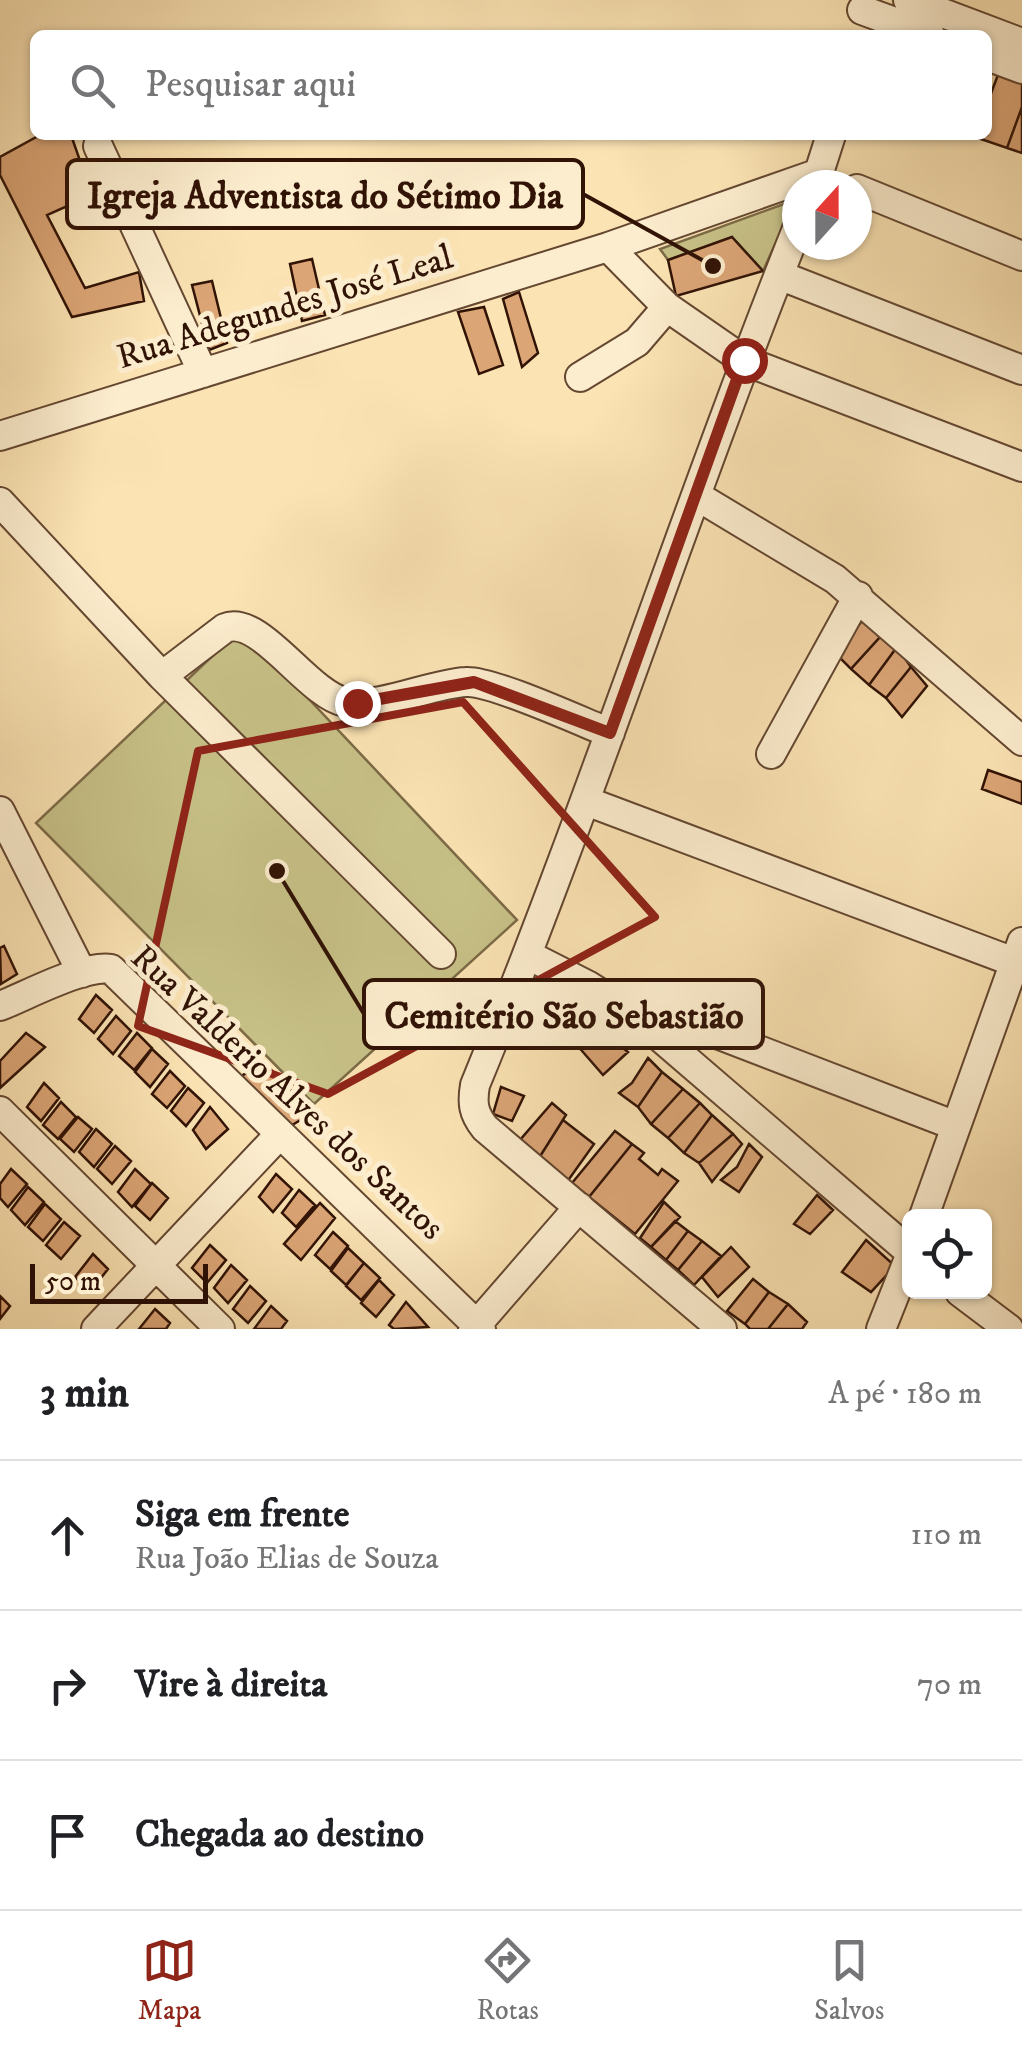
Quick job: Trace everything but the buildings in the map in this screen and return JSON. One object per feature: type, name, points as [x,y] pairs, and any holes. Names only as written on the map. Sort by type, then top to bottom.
[{"type":"street","points":[[908,0],[988,30]]},
{"type":"street","points":[[860,15],[912,30]]},
{"type":"street","points":[[992,32],[1022,43]]},
{"type":"street","points":[[992,58],[1022,70]]},
{"type":"street","points":[[820,170],[829,140]]},
{"type":"street","points":[[98,146],[202,373]]},
{"type":"street","name":"Rua Adegundes José Leal","points":[[0,436],[782,190]]},
{"type":"street","points":[[872,194],[1022,256]]},
{"type":"street","points":[[608,247],[667,307],[744,360],[1022,467]]},
{"type":"street","points":[[722,1329],[485,1128],[473,1111],[475,1085],[586,802],[744,360],[784,260]]},
{"type":"street","points":[[778,275],[1022,370]]},
{"type":"street","points":[[580,378],[637,342],[667,307]]},
{"type":"street","points":[[697,496],[804,558],[858,596],[1022,741]]},
{"type":"street","points":[[0,502],[162,676],[441,954]]},
{"type":"street","points":[[770,754],[858,596]]},
{"type":"street","points":[[162,676],[226,628],[237,625],[253,632],[335,699],[368,702],[474,682],[610,733]]},
{"type":"street","points":[[586,802],[1020,956],[926,1209]]},
{"type":"street","name":"Rua Valderio Alves dos Santos","points":[[0,810],[82,973],[102,968],[114,972],[477,1328]]},
{"type":"street","points":[[528,955],[632,1013],[902,1247]]},
{"type":"street","points":[[0,1006],[82,973]]},
{"type":"street","points":[[632,1013],[650,1012],[678,1019],[956,1126]]},
{"type":"street","points":[[0,1111],[220,1329]]},
{"type":"street","points":[[96,1329],[280,1134]]},
{"type":"street","points":[[477,1328],[580,1206]]},
{"type":"street","points":[[881,1329],[902,1275]]},
{"type":"street","points":[[969,1299],[1009,1329]]},
{"type":"highlighted area","points":[[463,702],[655,917],[328,1094],[138,1026],[198,751]]},
{"type":"shaded area","points":[[782,205],[782,229],[763,271],[732,237],[668,260],[660,249]]},
{"type":"shaded area","points":[[242,628],[517,920],[314,1104],[36,823]]},
{"type":"place","name":"Igreja Adventista do Sétimo Dia","points":[[713,266]]},
{"type":"place","name":"Cemitério São Sebastião","points":[[277,871]]},
{"type":"route","points":[[357,703],[474,682],[610,733],[744,360]]}]
